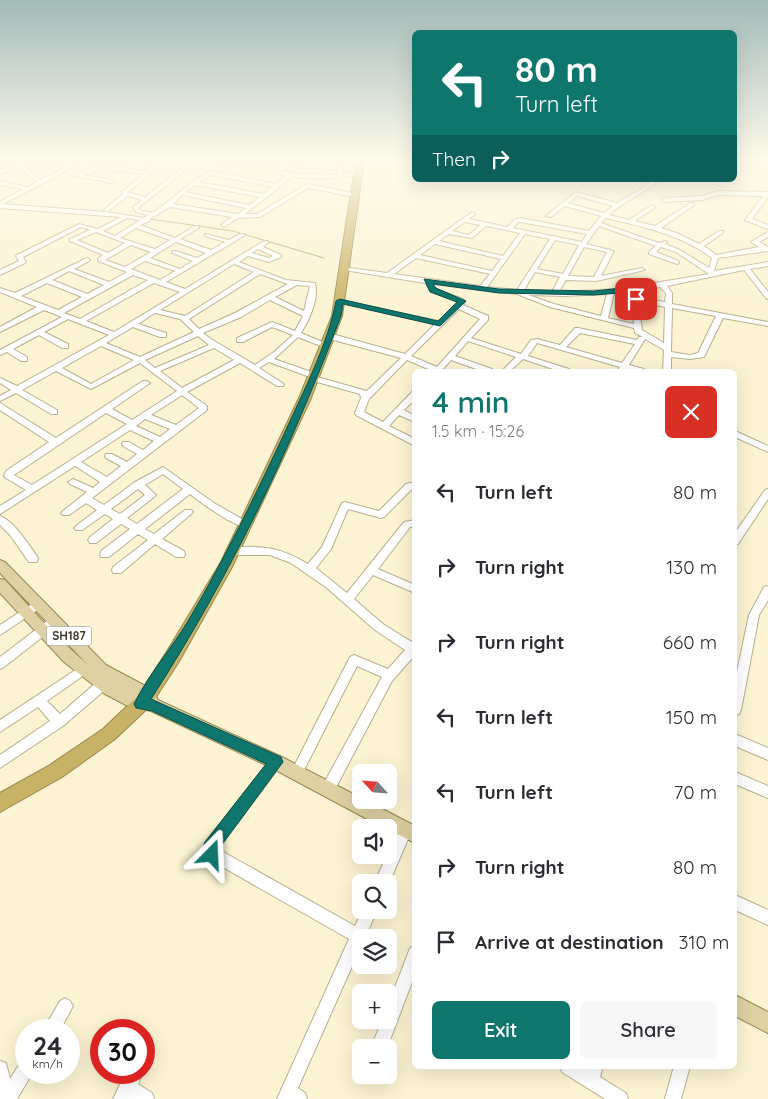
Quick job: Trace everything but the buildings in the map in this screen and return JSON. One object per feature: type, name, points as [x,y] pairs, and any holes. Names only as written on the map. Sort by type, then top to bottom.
[{"type":"highway","points":[[0,803],[56,771],[109,734],[147,702],[233,551],[313,377],[328,340],[340,301],[352,211]]},
{"type":"main road","name":"SH187","points":[[0,564],[32,607],[66,643],[83,670],[102,685],[147,702]]},
{"type":"main road","name":"SH187","points":[[0,584],[32,607]]},
{"type":"main road","name":"SH187","points":[[66,643],[147,702]]},
{"type":"main road","points":[[147,702],[297,772],[410,832]]},
{"type":"main road","points":[[737,1006],[768,1023]]},
{"type":"street","points":[[86,211],[151,218]]},
{"type":"street","points":[[140,211],[151,218]]},
{"type":"street","points":[[115,238],[161,211]]},
{"type":"street","points":[[205,211],[238,216],[258,216],[266,211]]},
{"type":"street","points":[[224,225],[244,211]]},
{"type":"street","points":[[549,216],[554,211]]},
{"type":"street","points":[[591,211],[656,228],[694,241],[722,262],[746,268],[768,264]]},
{"type":"street","points":[[555,293],[583,245],[609,211]]},
{"type":"street","points":[[630,222],[646,211]]},
{"type":"street","points":[[656,228],[681,211]]},
{"type":"street","points":[[754,211],[748,220],[768,227]]},
{"type":"street","points":[[389,275],[472,214]]},
{"type":"street","points":[[72,240],[124,218]]},
{"type":"street","points":[[86,226],[100,219]]},
{"type":"street","points":[[463,220],[611,251],[596,279]]},
{"type":"street","points":[[508,230],[518,220],[591,233]]},
{"type":"street","points":[[598,224],[680,251],[712,273]]},
{"type":"street","points":[[0,273],[23,262],[19,256],[81,225],[155,252]]},
{"type":"street","points":[[447,232],[470,237],[484,225]]},
{"type":"street","points":[[137,226],[212,252]]},
{"type":"street","points":[[126,269],[197,227]]},
{"type":"street","points":[[700,246],[721,232]]},
{"type":"street","points":[[482,289],[523,233]]},
{"type":"street","points":[[674,234],[652,253],[677,262]]},
{"type":"street","points":[[767,249],[754,242],[768,234]]},
{"type":"street","points":[[207,235],[230,242]]},
{"type":"street","points":[[80,322],[180,272],[242,235]]},
{"type":"street","points":[[60,236],[108,255]]},
{"type":"street","points":[[517,292],[553,239]]},
{"type":"street","points":[[0,399],[155,312],[266,242]]},
{"type":"street","points":[[433,242],[447,254],[494,273]]},
{"type":"street","points":[[130,243],[100,260],[186,292]]},
{"type":"street","points":[[248,254],[269,260],[278,256],[258,247]]},
{"type":"street","points":[[344,268],[482,289],[555,293],[611,292],[712,273],[722,262],[767,249]]},
{"type":"street","points":[[174,252],[198,261]]},
{"type":"street","points":[[415,256],[447,254],[505,258]]},
{"type":"street","points":[[144,258],[180,272]]},
{"type":"street","points":[[0,298],[12,295],[87,260]]},
{"type":"street","points":[[234,262],[285,282],[314,285],[305,314],[296,334],[268,359],[254,368]]},
{"type":"street","points":[[712,273],[722,262]]},
{"type":"street","points":[[746,268],[768,297]]},
{"type":"street","points":[[69,269],[110,285]]},
{"type":"street","points":[[533,270],[564,277],[596,279],[642,270]]},
{"type":"street","points":[[4,351],[63,317],[87,297],[134,272]]},
{"type":"street","points":[[184,319],[259,272]]},
{"type":"street","points":[[46,280],[87,297]]},
{"type":"street","points":[[412,441],[359,413],[365,398],[458,306],[461,300],[433,290],[427,281]]},
{"type":"street","points":[[56,368],[91,388],[136,362],[235,316],[295,283]]},
{"type":"street","points":[[661,284],[669,292],[667,369]]},
{"type":"street","points":[[758,284],[768,284]]},
{"type":"street","points":[[0,290],[37,310],[80,322],[109,339],[136,362],[154,371],[177,395],[204,407],[200,412],[66,513]]},
{"type":"street","points":[[622,290],[634,298],[768,324]]},
{"type":"street","points":[[517,292],[552,306],[636,327]]},
{"type":"street","points":[[604,319],[611,292]]},
{"type":"street","points":[[269,297],[305,314]]},
{"type":"street","points":[[634,298],[636,327],[642,339]]},
{"type":"street","points":[[340,301],[440,324]]},
{"type":"street","points":[[439,369],[468,339],[485,316],[458,306]]},
{"type":"street","points":[[0,330],[37,310]]},
{"type":"street","points":[[155,312],[184,319],[214,345],[238,361],[254,368],[280,384]]},
{"type":"street","points":[[562,347],[578,330],[642,339],[668,352],[690,357],[701,355],[721,314]]},
{"type":"street","points":[[134,324],[163,334]]},
{"type":"street","points":[[240,340],[271,324],[296,334],[406,357],[433,369]]},
{"type":"street","points":[[38,332],[65,346]]},
{"type":"street","points":[[468,339],[522,357],[550,369]]},
{"type":"street","points":[[508,369],[522,357],[535,341],[562,347],[623,368],[642,339]]},
{"type":"street","points":[[154,371],[214,345]]},
{"type":"street","points":[[4,351],[24,359]]},
{"type":"street","points":[[450,357],[483,369]]},
{"type":"street","points":[[268,359],[313,377],[360,391],[364,393],[365,398]]},
{"type":"street","points":[[0,510],[177,395],[238,361]]},
{"type":"street","points":[[0,380],[54,412]]},
{"type":"street","points":[[33,490],[9,476],[9,473],[146,383]]},
{"type":"street","points":[[384,426],[412,399]]},
{"type":"street","points":[[0,406],[55,442]]},
{"type":"street","points":[[106,409],[161,441]]},
{"type":"street","points":[[398,411],[412,418]]},
{"type":"street","points":[[145,416],[177,429]]},
{"type":"street","points":[[737,437],[768,449]]},
{"type":"street","points":[[126,444],[144,454]]},
{"type":"street","points":[[109,456],[128,466]]},
{"type":"street","points":[[75,462],[107,482]]},
{"type":"street","points":[[79,528],[138,484],[163,470],[214,506],[246,525]]},
{"type":"street","points":[[73,482],[94,492]]},
{"type":"street","points":[[93,540],[151,495],[138,484]]},
{"type":"street","points":[[309,569],[324,552],[345,505],[381,515],[409,486],[412,486]]},
{"type":"street","points":[[105,554],[190,489]]},
{"type":"street","points":[[737,538],[768,492]]},
{"type":"street","points":[[85,498],[180,554]]},
{"type":"street","points":[[117,570],[188,512]]},
{"type":"street","points":[[0,519],[13,532],[33,559]]},
{"type":"street","points":[[347,600],[407,524],[412,523]]},
{"type":"street","points":[[233,551],[273,552],[309,569],[393,639],[412,649]]},
{"type":"street","points":[[371,570],[412,588]]},
{"type":"street","points":[[737,700],[754,615],[768,590]]},
{"type":"street","points":[[0,631],[32,607]]},
{"type":"street","points":[[0,664],[50,625]]},
{"type":"street","points":[[328,789],[389,675],[412,652]]},
{"type":"street","points":[[297,772],[354,660],[389,675]]},
{"type":"street","points":[[0,727],[83,670]]},
{"type":"street","points":[[0,762],[59,722],[102,685]]},
{"type":"street","points":[[39,700],[59,722]]},
{"type":"street","points":[[737,741],[768,754]]},
{"type":"street","points":[[276,762],[210,848],[210,852],[352,933]]},
{"type":"street","points":[[737,779],[768,792]]},
{"type":"street","points":[[386,874],[410,832]]},
{"type":"street","points":[[737,903],[768,918]]},
{"type":"street","points":[[291,1096],[352,950]]},
{"type":"street","points":[[383,1039],[412,974]]},
{"type":"street","points":[[57,1019],[65,1006]]},
{"type":"street","points":[[0,1069],[6,1099]]},
{"type":"street","points":[[577,1069],[593,1074],[620,1099]]},
{"type":"street","points":[[673,1099],[681,1069]]},
{"type":"street","points":[[6,1099],[16,1084]]},
{"type":"street","points":[[128,1086],[146,1099]]},
{"type":"waterway","points":[[91,211],[99,212]]},
{"type":"waterway","points":[[136,217],[233,231],[324,258]]},
{"type":"route","points":[[212,855],[210,848],[276,762],[154,705],[140,704],[144,701],[172,658],[227,563],[305,398],[337,316],[340,301],[440,324],[462,301],[433,290],[427,281],[499,291],[594,293],[622,290],[636,299]]}]
